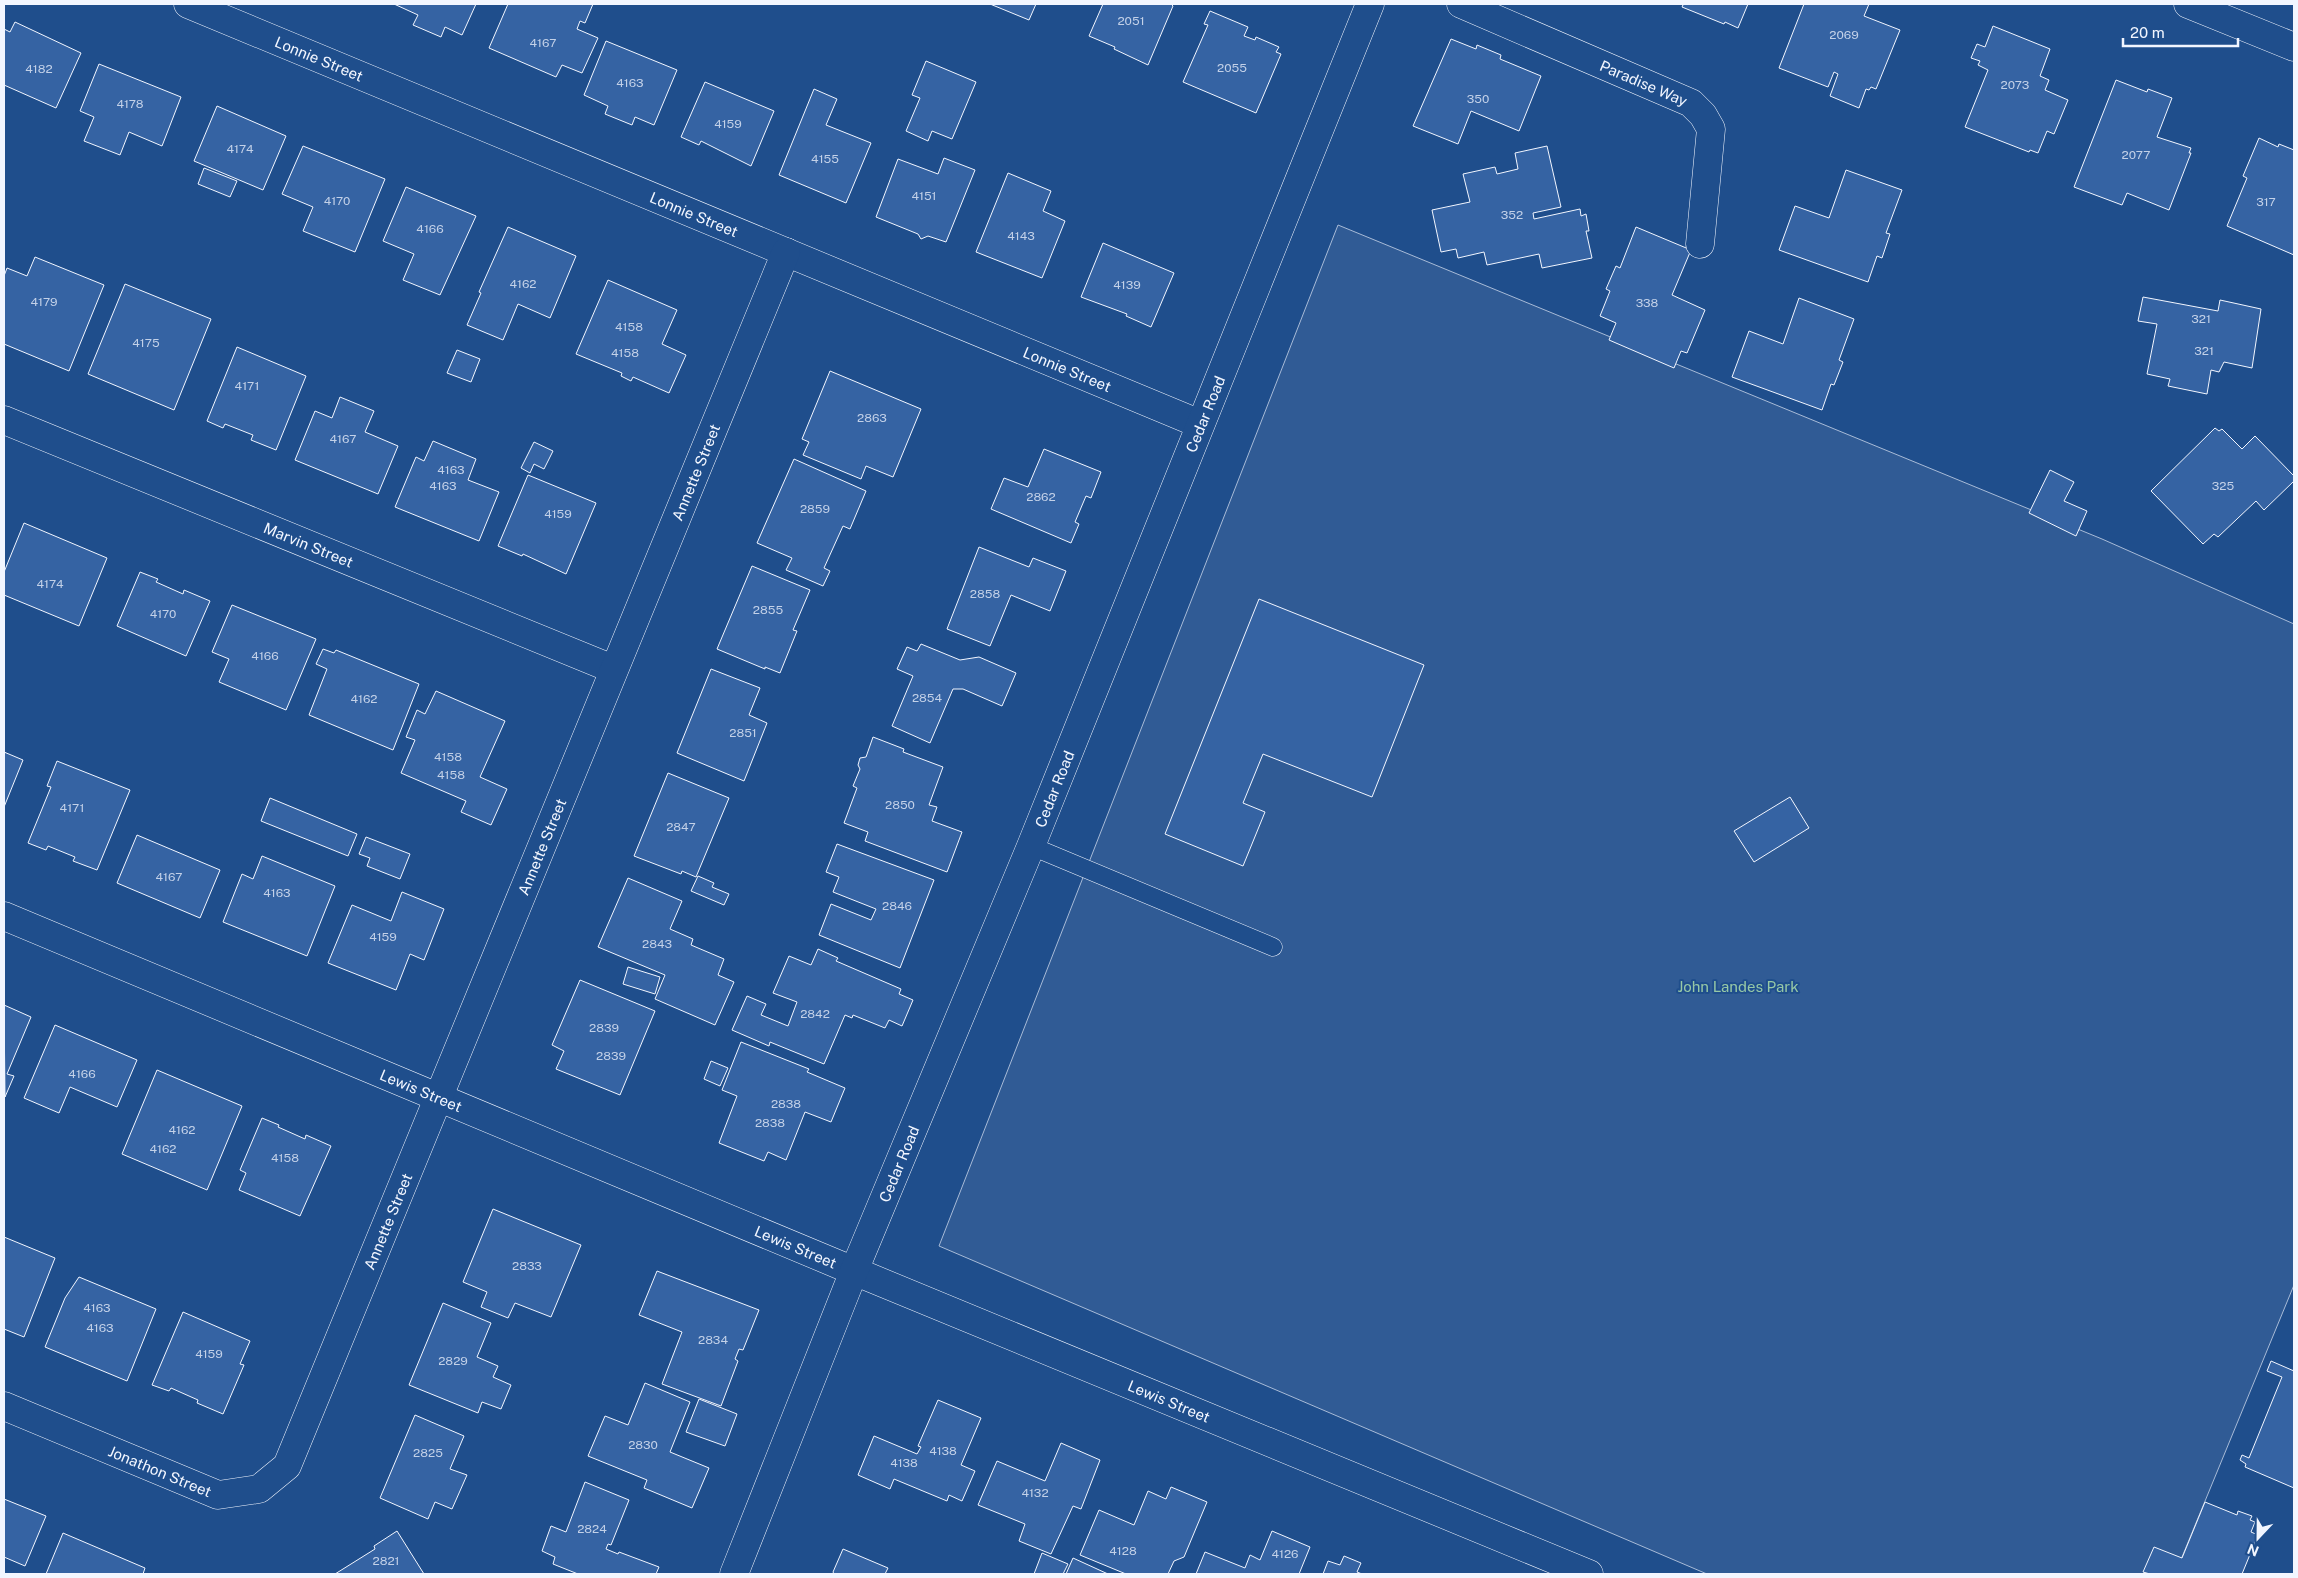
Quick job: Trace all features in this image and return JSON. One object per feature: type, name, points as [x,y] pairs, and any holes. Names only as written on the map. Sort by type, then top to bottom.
[{"type":"street","name":"Lonnie Street","points":[[188,4],[1200,424]]},
{"type":"street","name":"Cedar Road","points":[[734,1574],[854,1271],[1031,846],[1370,4]]},
{"type":"street","name":"Paradise Way","points":[[1461,4],[1691,103],[1703,115],[1711,129],[1700,244]]},
{"type":"street","points":[[2188,4],[2294,47]]},
{"type":"street","name":"Annette Street","points":[[297,1441],[786,252]]},
{"type":"street","name":"Marvin Street","points":[[4,420],[613,669]]},
{"type":"street","name":"Lewis Street","points":[[4,916],[854,1271],[1589,1574]]},
{"type":"street","name":"Jonathon Street","points":[[4,1406],[218,1495],[259,1489],[287,1466],[297,1441]]},
{"type":"lane","points":[[1031,846],[1273,947]]},
{"type":"shaded area","name":"John Landes Park","points":[[1338,225],[2102,539],[2294,624],[2294,1285],[2175,1574],[1707,1574],[939,1246]]},
{"type":"building","points":[[394,4],[476,4],[462,35],[445,27],[441,37],[413,25],[418,15]]},
{"type":"building","points":[[508,4],[593,4],[585,23],[580,21],[577,29],[598,38],[582,73],[562,65],[556,77],[489,48]]},
{"type":"building","points":[[990,4],[1036,4],[1029,20]]},
{"type":"building","points":[[1103,4],[1171,4],[1173,6],[1148,65],[1114,49],[1115,47],[1089,36]]},
{"type":"building","points":[[1680,4],[1748,4],[1738,28],[1682,7],[1683,5]]},
{"type":"building","points":[[1804,4],[1869,4],[1864,16],[1900,30],[1876,89],[1871,87],[1869,90],[1866,89],[1859,108],[1830,96],[1838,74],[1834,72],[1828,87],[1779,68]]},
{"type":"building","points":[[1210,11],[1248,27],[1244,36],[1255,40],[1256,37],[1279,47],[1276,52],[1281,54],[1256,113],[1183,82],[1208,25],[1204,24]]},
{"type":"building","points":[[15,22],[81,53],[56,108],[4,85],[4,29],[10,32]]},
{"type":"building","points":[[1993,26],[2050,49],[2040,76],[2049,80],[2045,90],[2068,100],[2054,134],[2047,131],[2038,153],[2030,150],[2029,152],[1965,127],[1988,70],[1978,65],[1980,61],[1971,58],[1977,44],[1985,47]]},
{"type":"building","points":[[1451,39],[1476,49],[1477,45],[1501,55],[1500,59],[1541,76],[1519,131],[1471,111],[1458,144],[1413,126]]},
{"type":"building","points":[[606,41],[677,70],[654,125],[635,117],[632,125],[605,114],[608,106],[584,95]]},
{"type":"building","points":[[926,61],[976,82],[952,139],[932,131],[928,141],[906,131],[920,98],[912,95]]},
{"type":"building","points":[[99,64],[181,97],[162,146],[129,132],[120,155],[84,141],[94,117],[80,111]]},
{"type":"building","points":[[2116,80],[2147,92],[2148,89],[2172,98],[2157,137],[2191,148],[2189,153],[2191,153],[2169,210],[2127,193],[2122,205],[2074,187]]},
{"type":"building","points":[[705,82],[774,111],[751,166],[701,141],[699,145],[681,137]]},
{"type":"building","points":[[814,89],[837,99],[826,125],[871,143],[846,203],[779,175]]},
{"type":"building","points":[[217,106],[286,136],[263,190],[194,161]]},
{"type":"building","points":[[2259,138],[2278,147],[2279,144],[2294,150],[2294,255],[2227,226],[2247,178],[2243,176]]},
{"type":"building","points":[[303,146],[385,179],[355,252],[303,231],[313,207],[282,194]]},
{"type":"building","points":[[1547,146],[1561,207],[1533,213],[1534,219],[1580,209],[1581,216],[1586,214],[1589,231],[1586,231],[1592,258],[1542,268],[1539,254],[1487,265],[1484,252],[1458,258],[1456,249],[1441,252],[1432,210],[1470,202],[1463,174],[1495,167],[1497,174],[1518,169],[1515,153]]},
{"type":"building","points":[[944,158],[975,170],[946,242],[928,236],[921,239],[918,234],[876,217],[898,159],[938,174]]},
{"type":"building","points":[[204,168],[237,181],[230,197],[198,184]]},
{"type":"building","points":[[1846,170],[1902,190],[1886,233],[1890,234],[1882,258],[1877,256],[1868,282],[1779,250],[1795,206],[1829,218]]},
{"type":"building","points":[[1008,173],[1051,191],[1043,211],[1065,221],[1042,278],[976,252]]},
{"type":"building","points":[[406,187],[476,216],[440,295],[403,280],[414,254],[383,241]]},
{"type":"building","points":[[508,227],[576,256],[550,318],[518,304],[503,340],[467,325],[481,293],[479,292]]},
{"type":"building","points":[[1636,227],[1691,250],[1672,295],[1705,310],[1687,353],[1681,351],[1674,368],[1609,340],[1616,323],[1600,316],[1610,291],[1606,289],[1616,266],[1620,268]]},
{"type":"building","points":[[1103,243],[1174,273],[1151,327],[1126,316],[1127,314],[1081,297]]},
{"type":"building","points":[[35,257],[104,285],[69,371],[4,344],[4,276],[7,268],[27,276]]},
{"type":"building","points":[[608,280],[677,310],[662,344],[686,355],[669,393],[633,377],[631,381],[621,376],[622,373],[576,354]]},
{"type":"building","points":[[125,284],[211,319],[174,410],[88,374]]},
{"type":"building","points":[[2143,297],[2218,311],[2220,300],[2261,309],[2252,368],[2224,362],[2219,372],[2211,370],[2207,394],[2168,386],[2170,379],[2147,374],[2157,324],[2138,321]]},
{"type":"building","points":[[1799,298],[1854,319],[1839,360],[1843,362],[1834,385],[1831,384],[1822,410],[1732,377],[1749,331],[1783,344]]},
{"type":"building","points":[[237,347],[306,376],[276,450],[251,440],[253,435],[225,424],[223,428],[207,421]]},
{"type":"building","points":[[457,350],[480,359],[471,382],[447,373]]},
{"type":"building","points":[[830,371],[921,409],[893,477],[866,466],[861,479],[803,455],[809,442],[802,439]]},
{"type":"building","points":[[340,397],[374,411],[365,432],[398,446],[378,494],[295,460],[315,411],[332,418]]},
{"type":"building","points":[[2215,428],[2219,431],[2222,429],[2242,449],[2255,436],[2294,476],[2294,481],[2264,510],[2256,501],[2218,537],[2214,534],[2203,544],[2151,491]]},
{"type":"building","points":[[433,441],[476,459],[468,480],[499,492],[479,541],[395,507],[416,457],[424,461]]},
{"type":"building","points":[[534,442],[553,451],[544,469],[534,464],[530,473],[521,468]]},
{"type":"building","points":[[1044,449],[1101,472],[1091,498],[1086,496],[1075,522],[1079,524],[1071,543],[991,509],[1004,478],[1028,487]]},
{"type":"building","points":[[794,459],[866,491],[850,529],[843,526],[824,568],[830,571],[823,586],[786,570],[792,558],[757,543]]},
{"type":"building","points":[[2050,470],[2074,482],[2064,501],[2087,511],[2076,536],[2029,513]]},
{"type":"building","points":[[528,475],[596,503],[566,574],[523,554],[522,556],[498,546]]},
{"type":"building","points":[[24,523],[107,558],[79,626],[4,595],[4,572]]},
{"type":"building","points":[[979,547],[1029,567],[1033,558],[1066,571],[1050,611],[1011,595],[990,646],[947,629]]},
{"type":"building","points":[[752,566],[810,590],[793,630],[797,631],[780,673],[765,667],[765,669],[717,649]]},
{"type":"building","points":[[140,572],[158,579],[156,582],[183,594],[184,590],[210,601],[186,656],[117,626]]},
{"type":"building","points":[[1259,599],[1424,665],[1372,797],[1263,754],[1243,803],[1265,812],[1243,866],[1165,834]]},
{"type":"building","points":[[232,605],[316,639],[286,710],[219,682],[229,659],[212,652]]},
{"type":"building","points":[[921,644],[960,660],[979,657],[1016,673],[1002,706],[963,689],[953,689],[930,743],[892,726],[913,676],[897,669],[907,647],[917,651]]},
{"type":"building","points":[[323,649],[334,653],[336,650],[419,684],[393,750],[309,715],[327,669],[316,664]]},
{"type":"building","points":[[711,669],[760,688],[749,715],[767,723],[744,781],[677,753]]},
{"type":"building","points":[[436,691],[505,721],[480,777],[507,789],[491,825],[461,812],[466,801],[401,773],[415,740],[406,737],[417,710],[425,714]]},
{"type":"building","points":[[873,737],[904,749],[903,752],[943,767],[929,805],[937,807],[932,821],[962,832],[947,872],[865,841],[868,832],[844,823],[857,788],[853,786],[860,769],[858,765],[860,758],[866,757]]},
{"type":"building","points":[[4,752],[23,760],[4,807]]},
{"type":"building","points":[[57,761],[130,790],[97,870],[73,861],[75,857],[48,846],[46,850],[28,843],[51,787],[47,786]]},
{"type":"building","points":[[668,773],[729,798],[696,877],[682,871],[681,874],[634,856]]},
{"type":"building","points":[[1790,797],[1809,828],[1754,862],[1734,831]]},
{"type":"building","points":[[270,798],[357,834],[348,856],[261,821]]},
{"type":"building","points":[[137,835],[220,870],[200,918],[117,883]]},
{"type":"building","points":[[366,837],[410,854],[400,879],[367,866],[370,858],[359,854]]},
{"type":"building","points":[[837,844],[934,880],[900,968],[819,935],[831,904],[871,920],[876,909],[833,892],[839,877],[826,872]]},
{"type":"building","points":[[262,856],[335,886],[307,956],[223,922],[242,874],[253,879]]},
{"type":"building","points":[[698,876],[714,883],[712,887],[729,894],[724,905],[691,891]]},
{"type":"building","points":[[628,878],[682,901],[670,929],[693,939],[691,945],[724,959],[718,975],[734,982],[715,1025],[655,999],[665,975],[598,947]]},
{"type":"building","points":[[402,892],[444,909],[424,960],[410,954],[396,990],[328,963],[352,905],[391,921]]},
{"type":"building","points":[[818,949],[838,958],[836,961],[901,989],[899,994],[913,1000],[902,1026],[889,1020],[885,1028],[853,1015],[852,1018],[845,1015],[824,1064],[770,1042],[769,1046],[732,1030],[747,996],[766,1004],[761,1015],[788,1026],[797,1002],[773,993],[789,956],[811,965]]},
{"type":"building","points":[[628,967],[660,977],[655,994],[623,984]]},
{"type":"building","points":[[580,980],[655,1011],[620,1095],[556,1069],[564,1051],[552,1045]]},
{"type":"building","points":[[4,1005],[31,1017],[7,1074],[14,1076],[5,1097]]},
{"type":"building","points":[[55,1025],[137,1060],[117,1107],[70,1087],[59,1113],[24,1098]]},
{"type":"building","points":[[741,1042],[809,1069],[807,1072],[845,1088],[831,1122],[805,1112],[786,1160],[768,1152],[764,1161],[719,1143],[737,1096],[722,1090]]},
{"type":"building","points":[[711,1061],[728,1068],[720,1086],[704,1079]]},
{"type":"building","points":[[157,1070],[242,1106],[207,1190],[122,1154]]},
{"type":"building","points":[[262,1118],[305,1139],[306,1135],[331,1146],[300,1216],[239,1190],[246,1173],[240,1170]]},
{"type":"building","points":[[493,1209],[581,1245],[551,1317],[515,1303],[508,1318],[481,1307],[487,1292],[463,1282]]},
{"type":"building","points":[[4,1237],[55,1258],[24,1337],[4,1329]]},
{"type":"building","points":[[657,1271],[759,1310],[743,1350],[739,1349],[735,1359],[738,1361],[721,1406],[662,1384],[682,1332],[639,1315]]},
{"type":"building","points":[[79,1277],[156,1309],[127,1381],[45,1347],[65,1298]]},
{"type":"building","points":[[443,1303],[491,1323],[477,1357],[498,1366],[493,1377],[511,1385],[501,1409],[482,1402],[478,1413],[409,1385]]},
{"type":"building","points":[[183,1312],[250,1341],[240,1364],[244,1365],[223,1414],[197,1403],[198,1400],[171,1388],[169,1391],[152,1385]]},
{"type":"building","points":[[2271,1361],[2294,1371],[2294,1488],[2245,1467],[2246,1464],[2240,1460],[2242,1455],[2249,1458],[2282,1377],[2267,1371]]},
{"type":"building","points":[[645,1383],[690,1402],[670,1452],[709,1468],[692,1508],[644,1488],[647,1480],[588,1456],[605,1416],[628,1425]]},
{"type":"building","points":[[699,1399],[737,1414],[725,1446],[686,1432]]},
{"type":"building","points":[[938,1400],[981,1418],[961,1465],[975,1471],[962,1501],[949,1495],[947,1501],[894,1479],[890,1489],[858,1475],[874,1436],[917,1454],[921,1447],[918,1446]]},
{"type":"building","points":[[415,1415],[464,1436],[450,1469],[467,1475],[452,1509],[435,1502],[428,1519],[380,1498]]},
{"type":"building","points":[[1061,1443],[1100,1460],[1081,1509],[1073,1506],[1051,1554],[1019,1541],[1025,1524],[978,1505],[997,1461],[1045,1481]]},
{"type":"building","points":[[585,1482],[629,1500],[611,1545],[608,1544],[606,1549],[659,1567],[656,1574],[578,1574],[553,1564],[555,1557],[542,1551],[551,1526],[566,1532]]},
{"type":"building","points":[[1171,1487],[1207,1502],[1184,1557],[1174,1561],[1168,1574],[1126,1574],[1080,1555],[1099,1510],[1134,1525],[1148,1491],[1166,1499]]},
{"type":"building","points":[[4,1499],[46,1516],[25,1566],[4,1557]]},
{"type":"building","points":[[2205,1502],[2237,1515],[2238,1511],[2252,1516],[2250,1520],[2255,1522],[2251,1532],[2258,1535],[2242,1574],[2150,1574],[2143,1572],[2154,1547],[2182,1558]]},
{"type":"building","points":[[397,1531],[424,1574],[335,1574],[375,1549],[374,1546]]},
{"type":"building","points":[[1272,1531],[1310,1547],[1299,1574],[1196,1574],[1205,1552],[1245,1568],[1250,1555],[1260,1560]]},
{"type":"building","points":[[63,1533],[145,1568],[143,1574],[46,1574]]},
{"type":"building","points":[[843,1549],[888,1568],[885,1574],[834,1574],[833,1572]]},
{"type":"building","points":[[1042,1553],[1068,1564],[1063,1574],[1034,1574]]},
{"type":"building","points":[[1344,1556],[1361,1563],[1357,1572],[1362,1574],[1323,1574],[1328,1561],[1340,1565]]},
{"type":"building","points":[[1073,1558],[1108,1574],[1066,1574]]}]
